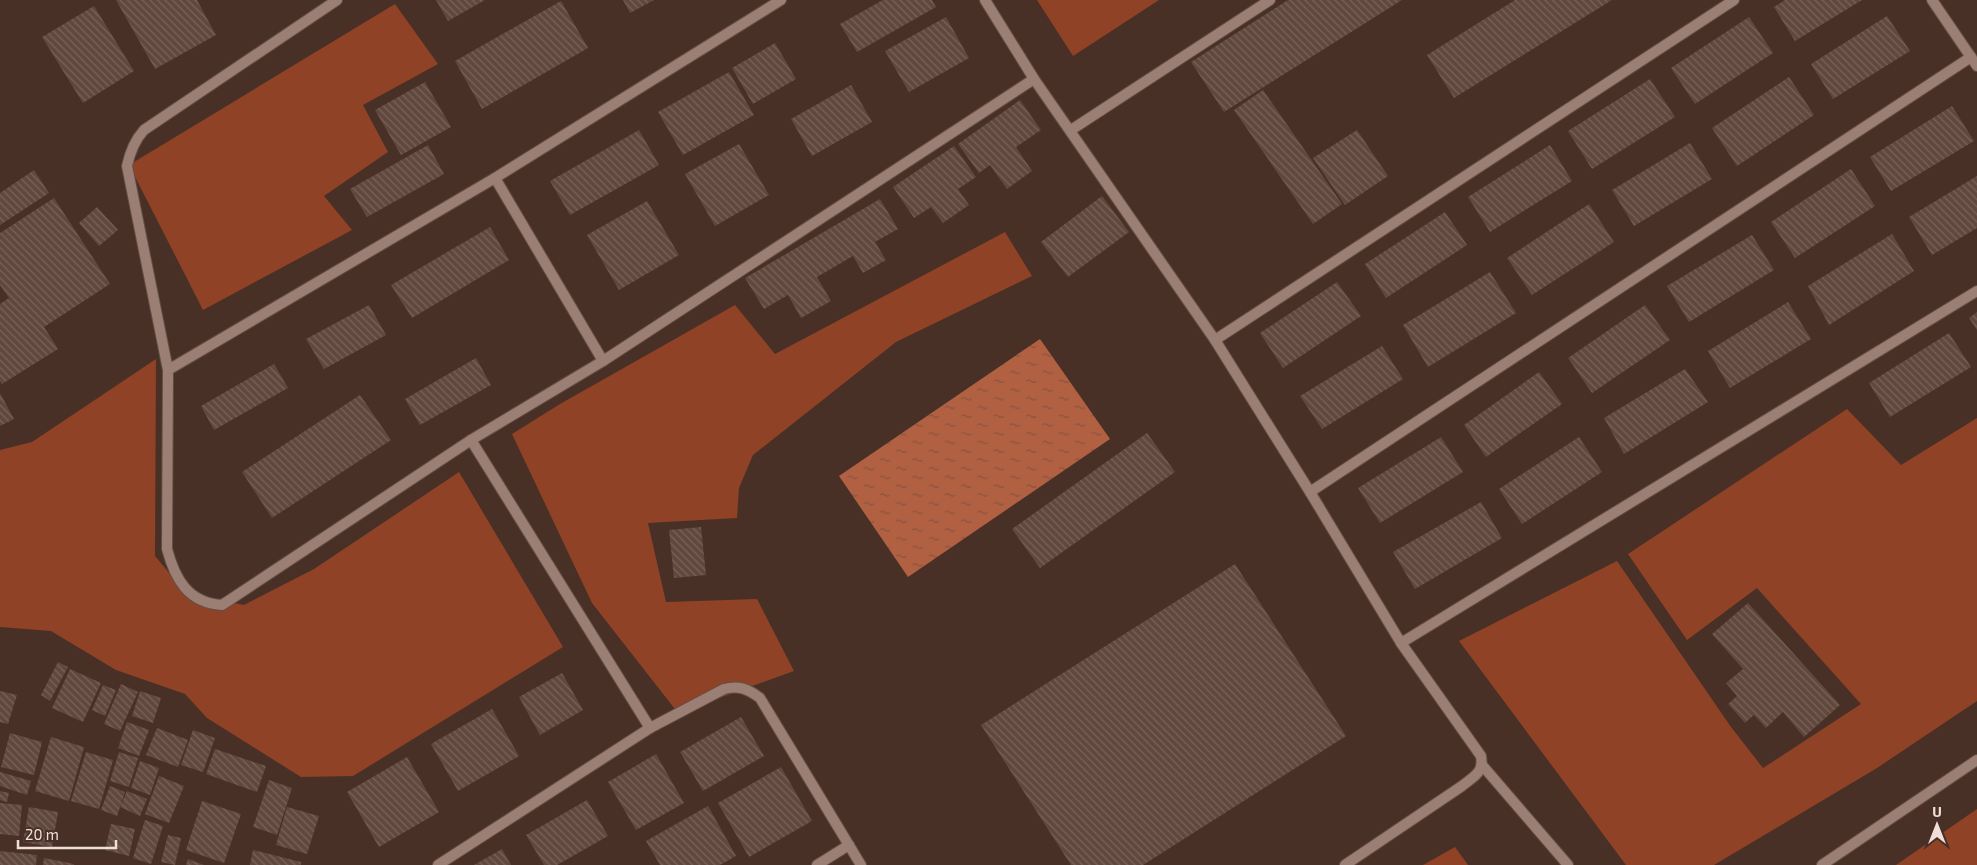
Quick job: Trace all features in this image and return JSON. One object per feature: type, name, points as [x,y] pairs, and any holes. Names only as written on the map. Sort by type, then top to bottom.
[{"type":"street","points":[[337,0],[144,130],[136,138],[127,166],[168,370],[167,549],[170,562],[186,590],[199,601],[209,604],[222,605],[471,440],[603,361],[1034,79]]},
{"type":"street","points":[[168,370],[496,178],[781,0]]},
{"type":"street","points":[[986,0],[1034,79],[1215,340],[1402,644],[1481,756],[1482,765],[1478,774],[1345,865]]},
{"type":"street","points":[[1070,130],[1270,0]]},
{"type":"street","points":[[1215,340],[1734,0]]},
{"type":"street","points":[[1310,492],[1974,62],[1932,0]]},
{"type":"street","points":[[496,178],[603,361]]},
{"type":"street","points":[[1402,644],[1977,291]]},
{"type":"street","points":[[471,440],[650,728]]},
{"type":"street","points":[[438,865],[650,728],[724,689],[733,687],[750,691],[760,698],[861,865]]},
{"type":"street","points":[[1822,865],[1977,760]]},
{"type":"street","points":[[1482,765],[1568,865]]},
{"type":"street","points":[[816,865],[849,846]]},
{"type":"shaded area","points":[[1037,0],[1159,0],[1073,56]]},
{"type":"shaded area","points":[[395,4],[438,64],[363,105],[388,152],[324,196],[352,230],[203,310],[129,165]]},
{"type":"shaded area","points":[[1005,232],[1032,276],[896,342],[753,455],[739,488],[737,518],[648,523],[666,602],[757,599],[794,671],[678,713],[592,603],[512,434],[560,404],[735,305],[775,354]]},
{"type":"shaded area","points":[[156,359],[155,556],[186,593],[244,605],[314,569],[459,472],[563,647],[353,776],[301,777],[207,718],[185,694],[116,670],[51,631],[0,627],[0,450],[32,442]]},
{"type":"shaded area","points":[[1847,409],[1901,465],[1977,418],[1977,701],[1877,768],[1714,865],[1626,865],[1459,641],[1617,561],[1731,727],[1763,768],[1861,704],[1757,588],[1687,640],[1628,554]]},
{"type":"shaded area","points":[[1977,809],[1977,865],[1896,865]]},
{"type":"shaded area","points":[[1455,847],[1468,865],[1423,865]]},
{"type":"water","points":[[1040,339],[1110,439],[908,577],[839,476]]},
{"type":"building","points":[[116,0],[197,0],[216,35],[155,69]]},
{"type":"building","points":[[436,0],[485,0],[448,21]]},
{"type":"building","points":[[623,0],[654,0],[630,13]]},
{"type":"building","points":[[883,0],[932,0],[936,7],[857,52],[840,24]]},
{"type":"building","points":[[1288,0],[1402,0],[1224,112],[1191,62]]},
{"type":"building","points":[[1515,0],[1612,0],[1454,98],[1427,55]]},
{"type":"building","points":[[1785,0],[1862,0],[1795,41],[1774,7]]},
{"type":"building","points":[[561,1],[588,48],[482,109],[455,61]]},
{"type":"building","points":[[94,6],[134,71],[83,103],[42,37]]},
{"type":"building","points":[[1887,16],[1910,51],[1833,99],[1811,64]]},
{"type":"building","points":[[946,17],[969,58],[909,92],[885,51]]},
{"type":"building","points":[[1749,17],[1773,53],[1695,104],[1671,68]]},
{"type":"building","points":[[775,43],[796,79],[753,104],[732,68]]},
{"type":"building","points":[[729,72],[754,115],[683,155],[658,112]]},
{"type":"building","points":[[1789,77],[1814,115],[1737,166],[1712,128]]},
{"type":"building","points":[[1650,79],[1675,117],[1592,169],[1568,131]]},
{"type":"building","points":[[425,82],[451,127],[401,155],[375,110]]},
{"type":"building","points":[[851,85],[872,122],[812,156],[791,119]]},
{"type":"building","points":[[1263,90],[1342,204],[1313,224],[1234,110]]},
{"type":"building","points":[[1020,100],[1041,130],[1016,147],[1032,171],[1007,189],[990,165],[979,173],[958,144]]},
{"type":"building","points":[[1952,106],[1974,141],[1891,191],[1870,157]]},
{"type":"building","points":[[639,130],[659,165],[570,215],[550,181]]},
{"type":"building","points":[[1357,130],[1388,176],[1345,205],[1313,158]]},
{"type":"building","points":[[1690,143],[1712,179],[1634,226],[1612,190]]},
{"type":"building","points":[[739,144],[769,195],[715,226],[685,174]]},
{"type":"building","points":[[428,145],[444,174],[367,217],[350,189]]},
{"type":"building","points":[[1550,145],[1572,181],[1490,232],[1468,197]]},
{"type":"building","points":[[954,146],[976,177],[958,189],[969,205],[943,223],[931,207],[914,218],[893,187]]},
{"type":"building","points":[[1851,169],[1875,206],[1795,258],[1771,222]]},
{"type":"building","points":[[34,170],[49,193],[0,225],[0,193]]},
{"type":"building","points":[[1977,176],[1977,228],[1932,255],[1909,217]]},
{"type":"building","points":[[1102,196],[1129,232],[1068,277],[1041,242]]},
{"type":"building","points":[[54,198],[110,284],[44,327],[58,349],[2,384],[0,381],[0,304],[9,298],[0,285],[0,233]]},
{"type":"building","points":[[880,199],[898,229],[875,242],[886,260],[863,273],[853,256],[817,277],[831,301],[801,318],[788,295],[764,309],[745,278]]},
{"type":"building","points":[[647,201],[679,255],[619,290],[587,235]]},
{"type":"building","points":[[1589,204],[1614,242],[1532,295],[1507,258]]},
{"type":"building","points":[[97,207],[118,230],[99,246],[79,223]]},
{"type":"building","points":[[1445,212],[1467,245],[1386,298],[1365,264]]},
{"type":"building","points":[[490,227],[509,260],[412,318],[391,285]]},
{"type":"building","points":[[1892,234],[1914,271],[1829,325],[1808,286]]},
{"type":"building","points":[[1752,235],[1774,270],[1689,322],[1667,286]]},
{"type":"building","points":[[1490,272],[1516,313],[1428,367],[1403,325]]},
{"type":"building","points":[[1337,282],[1361,316],[1283,368],[1260,333]]},
{"type":"building","points":[[1788,302],[1811,339],[1730,388],[1708,351]]},
{"type":"building","points":[[369,305],[386,335],[324,369],[306,339]]},
{"type":"building","points":[[1645,305],[1670,340],[1592,393],[1568,358]]},
{"type":"building","points":[[1977,312],[1977,330],[1969,318]]},
{"type":"building","points":[[1949,333],[1971,367],[1890,417],[1869,383]]},
{"type":"building","points":[[1382,346],[1403,379],[1322,429],[1300,396]]},
{"type":"building","points":[[476,358],[491,385],[420,425],[405,399]]},
{"type":"building","points":[[274,364],[288,388],[214,430],[201,406]]},
{"type":"building","points":[[1685,369],[1708,402],[1624,454],[1604,418]]},
{"type":"building","points":[[1539,372],[1562,404],[1486,457],[1464,425]]},
{"type":"building","points":[[0,393],[14,419],[0,426]]},
{"type":"building","points":[[360,395],[391,440],[272,518],[242,472]]},
{"type":"building","points":[[1147,433],[1175,472],[1040,568],[1012,529]]},
{"type":"building","points":[[1441,437],[1463,472],[1380,523],[1358,488]]},
{"type":"building","points":[[1579,437],[1602,472],[1522,524],[1499,489]]},
{"type":"building","points":[[1481,502],[1502,538],[1415,589],[1393,552]]},
{"type":"building","points":[[701,527],[706,575],[674,578],[669,530]]},
{"type":"building","points":[[1235,564],[1346,736],[1143,865],[1071,865],[981,725]]},
{"type":"building","points":[[1748,603],[1840,705],[1804,737],[1783,712],[1766,728],[1754,715],[1745,723],[1728,704],[1737,696],[1726,683],[1743,669],[1712,634]]},
{"type":"building","points":[[58,662],[68,667],[50,701],[41,695]]},
{"type":"building","points":[[70,669],[101,683],[83,722],[52,708]]},
{"type":"building","points":[[562,673],[583,710],[540,735],[519,697]]},
{"type":"building","points":[[121,684],[138,692],[120,731],[104,724]]},
{"type":"building","points":[[103,685],[116,690],[105,716],[92,710]]},
{"type":"building","points":[[0,691],[17,695],[8,724],[0,722]]},
{"type":"building","points":[[140,691],[161,698],[153,723],[132,716]]},
{"type":"building","points":[[492,709],[519,756],[458,791],[431,744]]},
{"type":"building","points":[[741,717],[764,756],[703,791],[680,752]]},
{"type":"building","points":[[127,722],[149,730],[139,756],[118,748]]},
{"type":"building","points":[[157,728],[188,740],[178,767],[146,755]]},
{"type":"building","points":[[193,730],[215,738],[203,772],[181,765]]},
{"type":"building","points":[[10,733],[42,742],[34,775],[1,767]]},
{"type":"building","points":[[51,737],[84,747],[69,801],[35,791]]},
{"type":"building","points":[[215,749],[266,766],[257,792],[206,774]]},
{"type":"building","points":[[86,752],[113,760],[99,809],[71,801]]},
{"type":"building","points":[[119,752],[138,758],[129,787],[110,781]]},
{"type":"building","points":[[656,754],[684,803],[636,830],[608,782]]},
{"type":"building","points":[[407,757],[439,812],[379,847],[347,792]]},
{"type":"building","points":[[140,761],[159,768],[150,795],[131,788]]},
{"type":"building","points":[[781,767],[812,821],[749,857],[718,803]]},
{"type":"building","points":[[0,772],[31,781],[27,795],[0,786]]},
{"type":"building","points":[[159,776],[184,786],[169,823],[145,814]]},
{"type":"building","points":[[269,780],[292,788],[277,835],[253,827]]},
{"type":"building","points":[[110,786],[125,792],[117,816],[101,810]]},
{"type":"building","points":[[0,791],[9,793],[7,802],[0,800]]},
{"type":"building","points":[[127,791],[147,799],[140,816],[120,807]]},
{"type":"building","points":[[587,800],[608,836],[557,865],[544,865],[526,835]]},
{"type":"building","points":[[202,801],[241,814],[224,863],[186,850]]},
{"type":"building","points":[[0,803],[22,805],[19,836],[0,834]]},
{"type":"building","points":[[708,806],[736,856],[720,865],[660,865],[646,841]]},
{"type":"building","points":[[29,807],[58,812],[52,847],[23,842]]},
{"type":"building","points":[[287,807],[319,816],[307,854],[276,845]]},
{"type":"building","points":[[145,820],[163,826],[151,864],[133,858]]},
{"type":"building","points":[[111,824],[135,829],[129,856],[105,850]]},
{"type":"building","points":[[168,835],[181,838],[175,865],[161,862]]},
{"type":"building","points":[[502,849],[511,865],[474,865]]},
{"type":"building","points":[[253,850],[301,862],[301,865],[250,865]]},
{"type":"building","points":[[0,851],[37,855],[36,865],[0,865]]},
{"type":"building","points":[[44,858],[74,864],[74,865],[43,865]]},
{"type":"building","points":[[188,859],[204,865],[186,865]]}]
